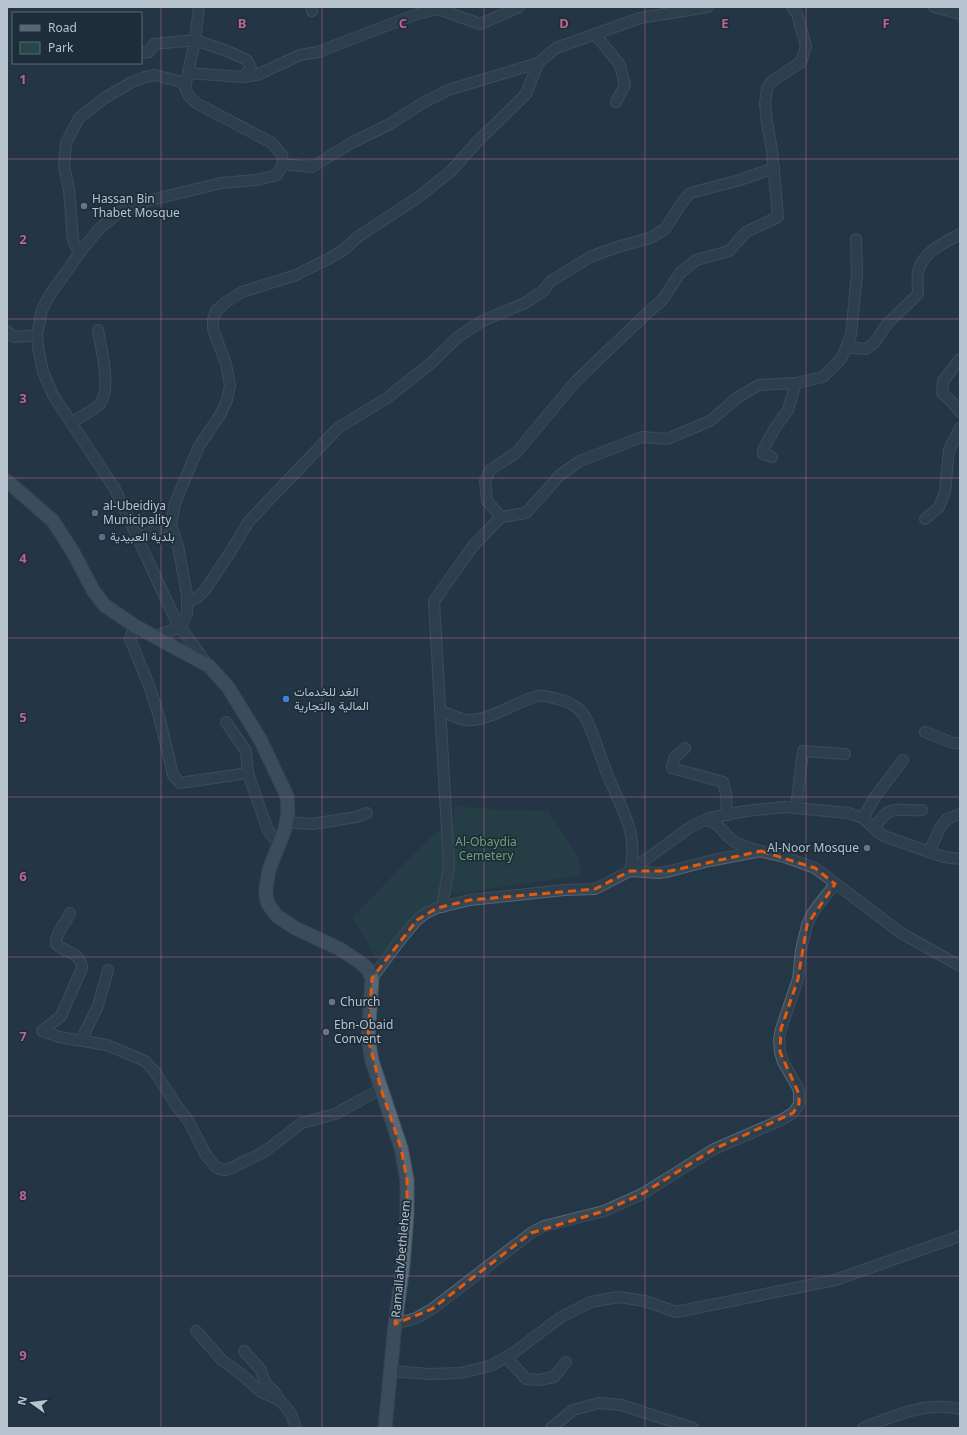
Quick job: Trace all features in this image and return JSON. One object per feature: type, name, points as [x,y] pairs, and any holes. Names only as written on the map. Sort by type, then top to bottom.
[{"type":"main road","points":[[7,481],[53,521],[73,552],[93,590],[104,604],[135,626],[156,636],[208,666],[228,687],[260,738],[287,796],[288,812],[286,822],[279,846],[269,870],[266,892],[268,904],[277,916],[295,928],[340,949],[358,961],[367,968],[372,978]]},
{"type":"main road","name":"Ramallah/bethlehem","points":[[372,978],[368,1038],[372,1061],[402,1148],[407,1180],[408,1214],[385,1428]]},
{"type":"street","points":[[200,7],[185,88],[188,96],[196,103],[272,143],[282,156],[283,164],[277,174],[256,180],[220,183],[151,200],[119,212],[98,230],[79,254],[45,303],[37,334],[43,372],[53,395],[115,489],[176,621],[208,666]]},
{"type":"street","points":[[188,73],[243,77],[257,75],[300,55],[318,52],[417,14],[438,9],[480,24],[518,7]]},
{"type":"street","points":[[283,164],[312,167],[353,142],[390,124],[421,104],[448,90],[538,63],[556,48],[640,18],[685,9],[708,7]]},
{"type":"street","points":[[502,517],[487,501],[485,481],[490,470],[516,453],[576,380],[663,299],[680,273],[696,260],[729,251],[746,232],[778,217],[772,150],[765,103],[767,88],[770,82],[801,62],[806,46],[797,14],[792,7]]},
{"type":"street","points":[[934,7],[960,14]]},
{"type":"street","points":[[595,34],[620,64],[626,85],[616,102]]},
{"type":"street","points":[[142,53],[150,52],[154,44],[195,40],[248,60],[251,68],[243,77]]},
{"type":"street","points":[[156,636],[181,627],[187,613],[187,596],[178,546],[171,524],[175,503],[199,446],[220,415],[227,400],[230,385],[226,364],[213,329],[213,320],[216,311],[226,302],[242,292],[296,275],[328,259],[342,251],[359,236],[417,198],[450,172],[477,142],[526,94],[538,63]]},
{"type":"street","points":[[79,254],[73,240],[69,189],[64,167],[66,143],[79,118],[103,99],[132,82],[145,77],[155,75],[186,83]]},
{"type":"street","points":[[187,603],[197,598],[205,590],[249,521],[338,428],[386,398],[431,363],[458,337],[482,321],[525,303],[543,291],[551,282],[592,256],[650,238],[665,229],[690,193],[740,180],[774,168]]},
{"type":"street","points":[[846,347],[866,349],[875,342],[887,324],[918,294],[918,271],[925,258],[936,247],[960,234]]},
{"type":"street","points":[[442,907],[449,866],[434,601],[473,546],[502,517],[526,513],[560,475],[580,461],[642,437],[667,438],[710,421],[738,397],[759,385],[796,383],[823,377],[841,359],[851,335],[857,274],[856,239]]},
{"type":"street","points":[[71,423],[100,405],[106,389],[104,365],[98,330]]},
{"type":"street","points":[[7,331],[14,337],[37,334]]},
{"type":"street","points":[[960,359],[943,381],[942,393],[960,412]]},
{"type":"street","points":[[772,457],[763,454],[763,450],[775,428],[788,410],[796,383]]},
{"type":"street","points":[[925,519],[939,507],[946,492],[949,450],[960,428]]},
{"type":"street","points":[[138,537],[171,524]]},
{"type":"street","points":[[135,626],[130,639],[150,688],[160,720],[173,775],[180,784],[248,773]]},
{"type":"street","points":[[440,711],[466,720],[481,718],[505,710],[539,695],[569,702],[584,716],[601,754],[608,776],[623,806],[631,831],[632,860],[630,871]]},
{"type":"street","points":[[226,722],[246,751],[248,773],[267,828],[279,846]]},
{"type":"street","points":[[925,732],[954,743],[960,743]]},
{"type":"street","points":[[684,748],[674,758],[672,768],[723,782],[726,794],[727,815]]},
{"type":"street","points":[[796,808],[803,751],[845,754]]},
{"type":"street","points":[[863,818],[874,796],[903,760]]},
{"type":"street","points":[[372,978],[402,938],[417,920],[426,913],[442,907],[470,900],[564,890],[595,889],[630,871],[689,828],[706,820],[746,811],[785,807],[848,813],[863,818],[884,836],[929,852],[960,858]]},
{"type":"street","points":[[874,828],[888,812],[898,809],[910,811],[922,810]]},
{"type":"street","points":[[286,822],[312,824],[367,814]]},
{"type":"street","points":[[929,852],[940,828],[947,819],[960,814]]},
{"type":"street","points":[[706,820],[718,825],[735,842],[815,868],[900,933],[960,966]]},
{"type":"street","points":[[630,871],[659,873],[761,851]]},
{"type":"street","points":[[395,1324],[416,1318],[432,1309],[531,1233],[544,1226],[604,1211],[642,1194],[714,1149],[781,1120],[793,1113],[799,1104],[799,1094],[798,1088],[783,1062],[780,1052],[779,1040],[781,1029],[798,979],[801,950],[807,925],[812,914],[835,884]]},
{"type":"street","points":[[70,913],[66,923],[60,929],[56,944],[62,950],[78,956],[81,961],[82,968],[61,1016],[42,1031],[59,1037],[107,1045],[145,1061],[155,1072],[176,1105],[188,1120],[206,1155],[214,1166],[225,1170],[231,1168],[264,1152],[302,1123],[335,1114],[381,1089]]},
{"type":"street","points":[[81,1040],[98,1006],[108,970]]},
{"type":"street","points":[[391,1371],[428,1374],[460,1373],[490,1366],[506,1357],[561,1317],[592,1302],[618,1297],[645,1301],[676,1312],[835,1280],[960,1236]]},
{"type":"street","points":[[196,1331],[223,1361],[242,1374],[261,1392],[279,1400]]},
{"type":"street","points":[[244,1351],[261,1370],[264,1380],[268,1386],[274,1391],[279,1400],[291,1414],[296,1428]]},
{"type":"street","points":[[506,1357],[526,1379],[539,1380],[554,1377],[566,1362]]},
{"type":"street","points":[[551,1428],[573,1410],[599,1403],[622,1405],[693,1428]]},
{"type":"street","points":[[863,1428],[913,1410],[937,1407],[960,1409]]},
{"type":"highlighted area","points":[[761,851],[815,868],[835,884],[807,925],[798,979],[781,1029],[780,1052],[799,1094],[799,1104],[793,1113],[714,1149],[642,1194],[604,1211],[531,1233],[432,1309],[395,1324],[407,1214],[407,1180],[401,1148],[381,1089],[368,1038],[372,978],[417,920],[437,908],[470,900],[595,889],[630,871],[670,871]]},
{"type":"green space","name":"Al-Obaydia Cemetery","points":[[454,806],[499,810],[548,811],[577,855],[582,875],[453,894],[423,908],[377,959],[352,917],[434,834],[454,824]]},
{"type":"place","name":"Hassan Bin Thabet Mosque","points":[[84,206]]},
{"type":"place","name":"al-Ubeidiya Municipality","points":[[95,513]]},
{"type":"place","name":"بلدية العبيدية","points":[[102,537]]},
{"type":"place","name":"الغد للخدمات المالية والتجارية","points":[[286,699]]},
{"type":"place","name":"Al-Noor Mosque","points":[[867,848]]},
{"type":"place","name":"Church","points":[[332,1002]]},
{"type":"place","name":"Ebn-Obaid Convent","points":[[326,1032]]}]
